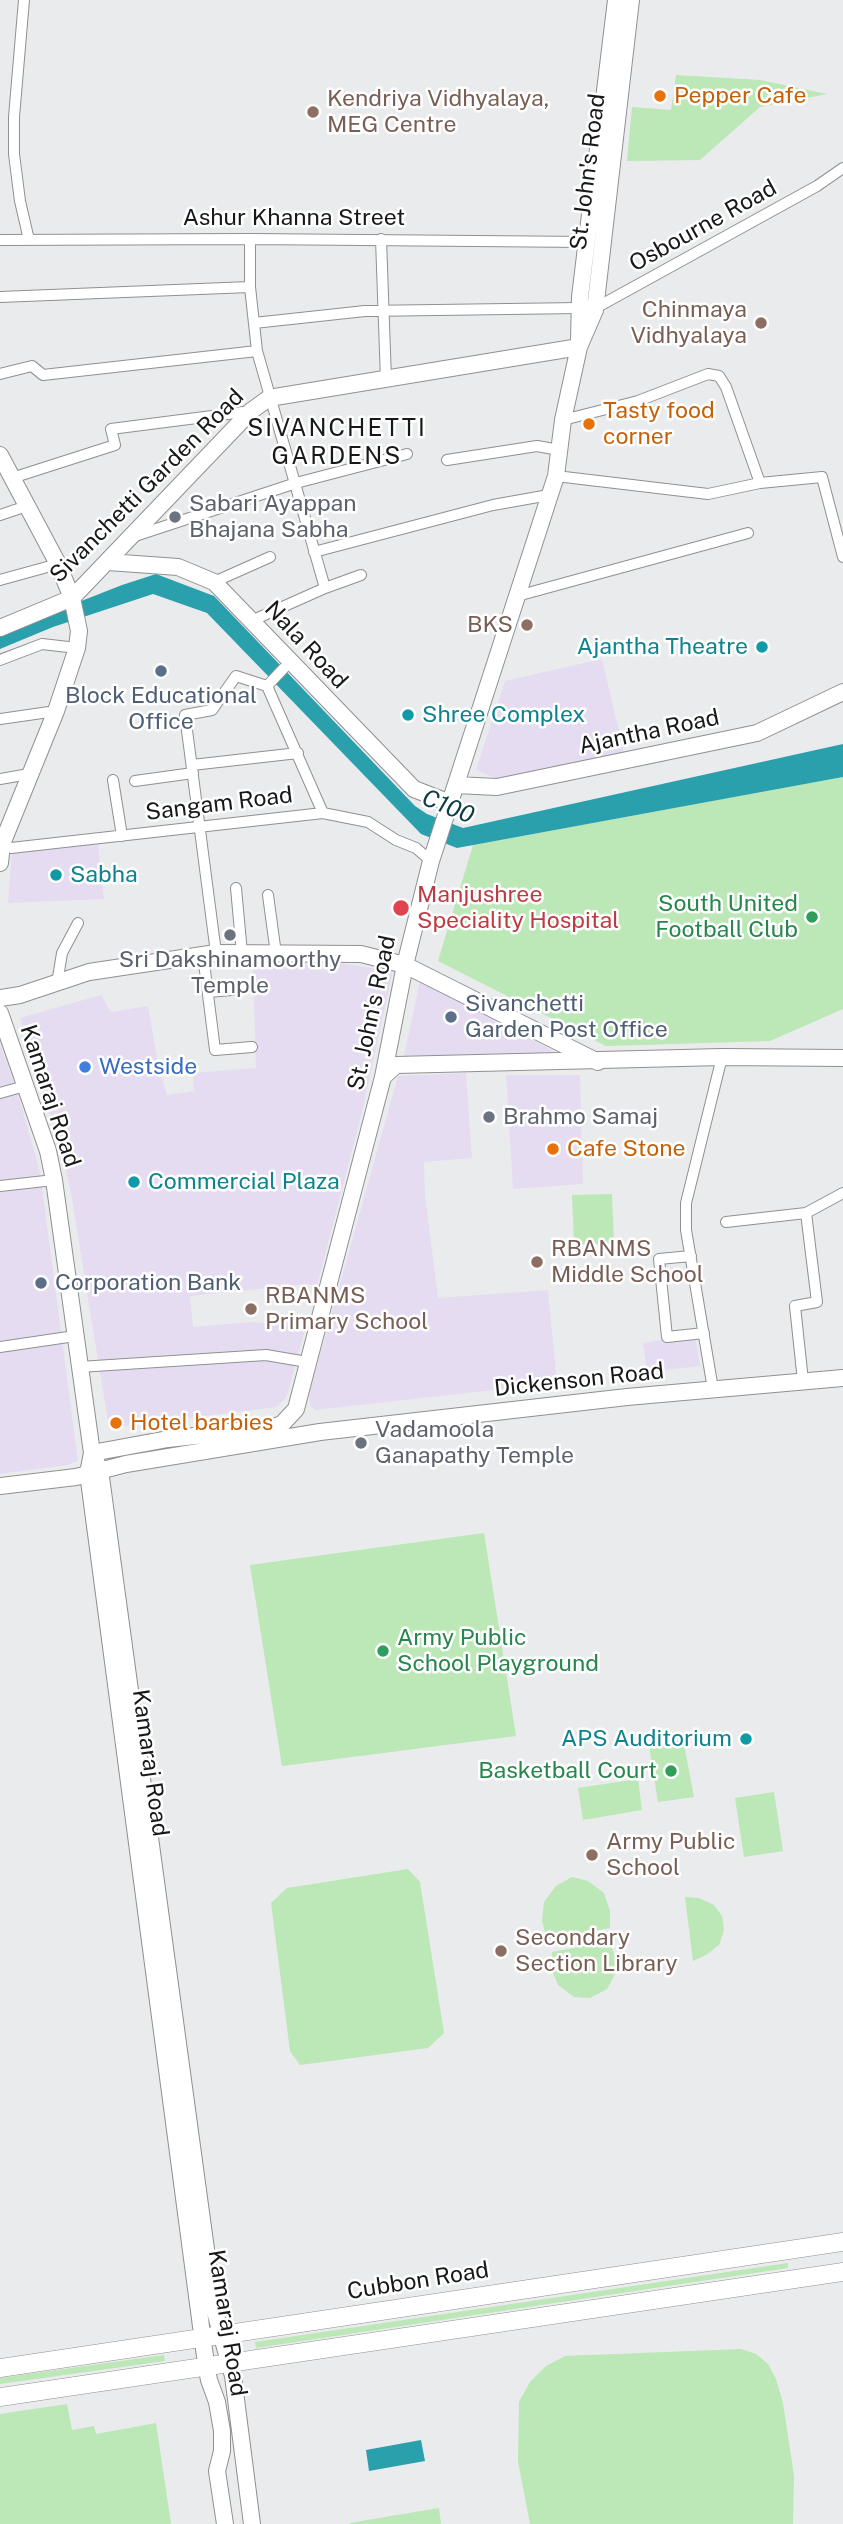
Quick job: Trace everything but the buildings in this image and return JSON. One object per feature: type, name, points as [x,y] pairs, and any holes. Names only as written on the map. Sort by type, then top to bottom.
[{"type":"main road","name":"St. John's Road","points":[[584,310],[587,242],[616,0]]},
{"type":"main road","name":"St. John's Road","points":[[296,1409],[383,1077],[405,965],[431,861],[556,476],[563,420],[579,347],[631,0]]},
{"type":"main road","name":"Sivanchetti Garden Road","points":[[0,628],[72,598],[251,411],[269,398],[579,347]]},
{"type":"main road","points":[[0,455],[58,564],[72,598],[79,631],[77,648],[56,711],[1,844],[0,863]]},
{"type":"main road","name":"Nala Road","points":[[108,562],[178,567],[214,582],[414,789],[448,809]]},
{"type":"main road","name":"Ajantha Road","points":[[456,785],[497,787],[757,733],[843,692]]},
{"type":"main road","points":[[0,998],[20,995],[89,972],[210,954],[361,954],[405,965],[598,1062]]},
{"type":"main road","name":"Kamaraj Road","points":[[0,1013],[48,1151],[54,1180],[182,2118],[214,2308],[229,2361],[253,2524]]},
{"type":"main road","points":[[383,1077],[396,1065],[843,1058]]},
{"type":"main road","name":"Dickenson Road","points":[[0,1486],[76,1477],[125,1464],[320,1433],[627,1397],[843,1378]]},
{"type":"main road","points":[[92,1453],[168,1439],[274,1427],[282,1424],[296,1409],[303,1425],[320,1433]]},
{"type":"main road","name":"Kamaraj Road","points":[[182,2118],[206,2364],[222,2431],[222,2451],[217,2471],[225,2524]]},
{"type":"main road","name":"Cubbon Road","points":[[0,2368],[843,2242]]},
{"type":"main road","points":[[804,2248],[808,2277]]},
{"type":"main road","points":[[0,2397],[206,2364],[843,2272]]},
{"type":"street","points":[[24,0],[14,154],[20,201],[29,240]]},
{"type":"street","name":"Osbourne Road","points":[[584,310],[817,186],[843,167]]},
{"type":"street","points":[[250,239],[250,287],[257,351],[325,588]]},
{"type":"street","points":[[381,239],[386,380]]},
{"type":"street","name":"Ashur Khanna Street","points":[[0,240],[381,239],[587,242]]},
{"type":"street","points":[[0,297],[250,287]]},
{"type":"street","points":[[254,323],[383,311],[584,310]]},
{"type":"street","points":[[0,374],[33,366],[43,375],[257,351]]},
{"type":"street","points":[[563,420],[638,401],[708,374],[719,376],[726,387],[760,483]]},
{"type":"street","points":[[12,478],[115,445],[111,429],[251,411]]},
{"type":"street","points":[[447,460],[537,446],[559,450]]},
{"type":"street","points":[[130,538],[296,483],[407,454]]},
{"type":"street","points":[[556,476],[708,494],[760,483],[822,477],[843,557]]},
{"type":"street","points":[[314,552],[493,505],[549,495]]},
{"type":"street","points":[[0,514],[27,506]]},
{"type":"street","points":[[517,596],[748,533]]},
{"type":"street","points":[[214,582],[270,557]]},
{"type":"street","points":[[0,580],[58,564]]},
{"type":"street","points":[[251,621],[361,575]]},
{"type":"street","points":[[0,660],[42,645],[77,648]]},
{"type":"street","points":[[269,684],[284,668]]},
{"type":"street","points":[[252,1047],[215,1050],[208,992],[210,954],[200,827],[186,715],[212,710],[236,676],[269,684]]},
{"type":"street","points":[[269,684],[323,813]]},
{"type":"street","points":[[0,719],[56,711]]},
{"type":"street","points":[[135,781],[298,753]]},
{"type":"street","points":[[0,779],[29,774]]},
{"type":"street","points":[[113,780],[122,836]]},
{"type":"street","name":"Sangam Road","points":[[1,844],[11,848],[323,813],[368,822],[416,848],[431,861]]},
{"type":"street","points":[[236,888],[242,953]]},
{"type":"street","points":[[268,895],[276,954]]},
{"type":"street","points":[[57,984],[62,953],[78,923]]},
{"type":"street","points":[[208,992],[243,989]]},
{"type":"street","points":[[713,1389],[686,1230],[686,1203],[722,1058]]},
{"type":"street","points":[[0,1093],[25,1086]]},
{"type":"street","points":[[0,1186],[54,1180]]},
{"type":"street","points":[[726,1222],[806,1213],[843,1193]]},
{"type":"street","points":[[803,1381],[795,1306],[817,1302],[806,1213]]},
{"type":"street","points":[[691,1255],[659,1259],[667,1337],[704,1333]]},
{"type":"street","points":[[0,1347],[75,1336]]},
{"type":"street","points":[[79,1367],[266,1355],[307,1362]]},
{"type":"shaded area","points":[[602,659],[624,753],[497,779],[476,770],[505,681]]},
{"type":"shaded area","name":"Sabha","points":[[98,843],[104,899],[8,903],[12,851]]},
{"type":"shaded area","points":[[332,962],[393,971],[362,1112],[317,1286],[307,1284],[190,1296],[193,1327],[252,1322],[306,1326],[287,1396],[277,1407],[109,1428],[70,1187],[20,1018],[101,995],[111,1012],[148,1006],[159,1070],[167,1095],[194,1091],[193,1073],[256,1068],[253,966]]},
{"type":"shaded area","name":"Sivanchetti Garden Post Office","points":[[420,980],[559,1054],[404,1056]]},
{"type":"shaded area","points":[[0,1044],[18,1094],[40,1172],[78,1461],[67,1465],[0,1474]]},
{"type":"shaded area","points":[[466,1073],[472,1158],[424,1162],[425,1196],[438,1298],[548,1290],[557,1383],[315,1410],[310,1405],[309,1395],[398,1076]]},
{"type":"shaded area","points":[[506,1075],[580,1075],[583,1184],[513,1189]]},
{"type":"shaded area","points":[[695,1335],[700,1366],[647,1372],[643,1343]]},
{"type":"green space","points":[[676,75],[760,80],[827,94],[760,107],[700,160],[627,161],[632,107],[671,110]]},
{"type":"green space","points":[[843,777],[843,1009],[770,1041],[606,1046],[438,961],[473,845]]},
{"type":"green space","points":[[612,1194],[614,1243],[574,1245],[572,1195]]},
{"type":"green space","name":"Army Public School Playground","points":[[484,1533],[516,1736],[282,1766],[250,1565]]},
{"type":"green space","name":"Basketball Court","points":[[683,1739],[694,1797],[658,1802],[649,1745]]},
{"type":"green space","name":"Basketball Court","points":[[638,1779],[642,1810],[583,1820],[578,1788]]},
{"type":"green space","points":[[774,1792],[783,1851],[744,1857],[735,1798]]},
{"type":"green space","points":[[408,1869],[420,1882],[444,2033],[428,2048],[300,2065],[290,2051],[271,1903],[287,1888]]},
{"type":"green space","points":[[572,1877],[588,1881],[604,1893],[610,1911],[610,1928],[547,1939],[542,1921],[544,1902],[556,1886]]},
{"type":"green space","points":[[685,1897],[699,1898],[714,1905],[722,1916],[724,1930],[719,1945],[693,1961]]},
{"type":"green space","points":[[609,1941],[616,1958],[615,1974],[607,1989],[590,1998],[574,1997],[558,1985],[552,1970],[552,1952]]},
{"type":"green space","points":[[788,2263],[788,2268],[256,2348],[255,2342]]},
{"type":"green space","points":[[741,2349],[756,2354],[768,2364],[776,2379],[783,2403],[794,2476],[793,2524],[530,2524],[518,2461],[519,2402],[530,2382],[546,2366],[565,2356]]},
{"type":"green space","points":[[164,2355],[165,2361],[0,2384],[0,2378]]},
{"type":"green space","points":[[67,2404],[72,2430],[94,2426],[96,2434],[156,2423],[171,2524],[0,2524],[0,2414]]},
{"type":"green space","points":[[439,2508],[441,2524],[350,2524],[350,2523]]},
{"type":"water","points":[[156,574],[214,596],[415,806],[427,814],[463,828],[843,744],[843,777],[457,848],[421,834],[207,613],[153,594],[53,627],[0,649],[0,633]]},
{"type":"water","points":[[421,2440],[425,2461],[369,2471],[366,2450]]},
{"type":"place","name":"Pepper Cafe","points":[[660,96]]},
{"type":"place","name":"Kendriya Vidhyalaya, MEG Centre","points":[[313,112]]},
{"type":"place","name":"Chinmaya Vidhyalaya","points":[[761,323]]},
{"type":"place","name":"Tasty food corner","points":[[589,424]]},
{"type":"place","name":"Sabari Ayappan Bhajana Sabha","points":[[175,517]]},
{"type":"place","name":"BKS","points":[[527,625]]},
{"type":"place","name":"Ajantha Theatre","points":[[762,647]]},
{"type":"place","name":"Block Educational Office","points":[[161,671]]},
{"type":"place","name":"Shree Complex","points":[[408,715]]},
{"type":"place","name":"Sabha","points":[[56,875]]},
{"type":"place","name":"Manjushree Speciality Hospital","points":[[401,908]]},
{"type":"place","name":"South United Football Club","points":[[812,917]]},
{"type":"place","name":"Sri Dakshinamoorthy Temple","points":[[230,935]]},
{"type":"place","name":"Sivanchetti Garden Post Office","points":[[451,1017]]},
{"type":"place","name":"Westside","points":[[85,1067]]},
{"type":"place","name":"Brahmo Samaj","points":[[489,1117]]},
{"type":"place","name":"Cafe Stone","points":[[553,1149]]},
{"type":"place","name":"Commercial Plaza","points":[[134,1182]]},
{"type":"place","name":"RBANMS Middle School","points":[[537,1262]]},
{"type":"place","name":"Corporation Bank","points":[[41,1283]]},
{"type":"place","name":"RBANMS Primary School","points":[[251,1309]]},
{"type":"place","name":"Hotel barbies","points":[[116,1423]]},
{"type":"place","name":"Vadamoola Ganapathy Temple","points":[[361,1443]]},
{"type":"place","name":"Army Public School Playground","points":[[383,1651]]},
{"type":"place","name":"APS Auditorium","points":[[746,1739]]},
{"type":"place","name":"Basketball Court","points":[[671,1771]]},
{"type":"place","name":"Army Public School","points":[[592,1855]]},
{"type":"place","name":"Secondary Section Library","points":[[501,1951]]},
{"type":"district","name":"SIVANCHETTI GARDENS","points":[[337,443]]},
{"type":"water label","name":"C100","points":[[448,807]]}]
